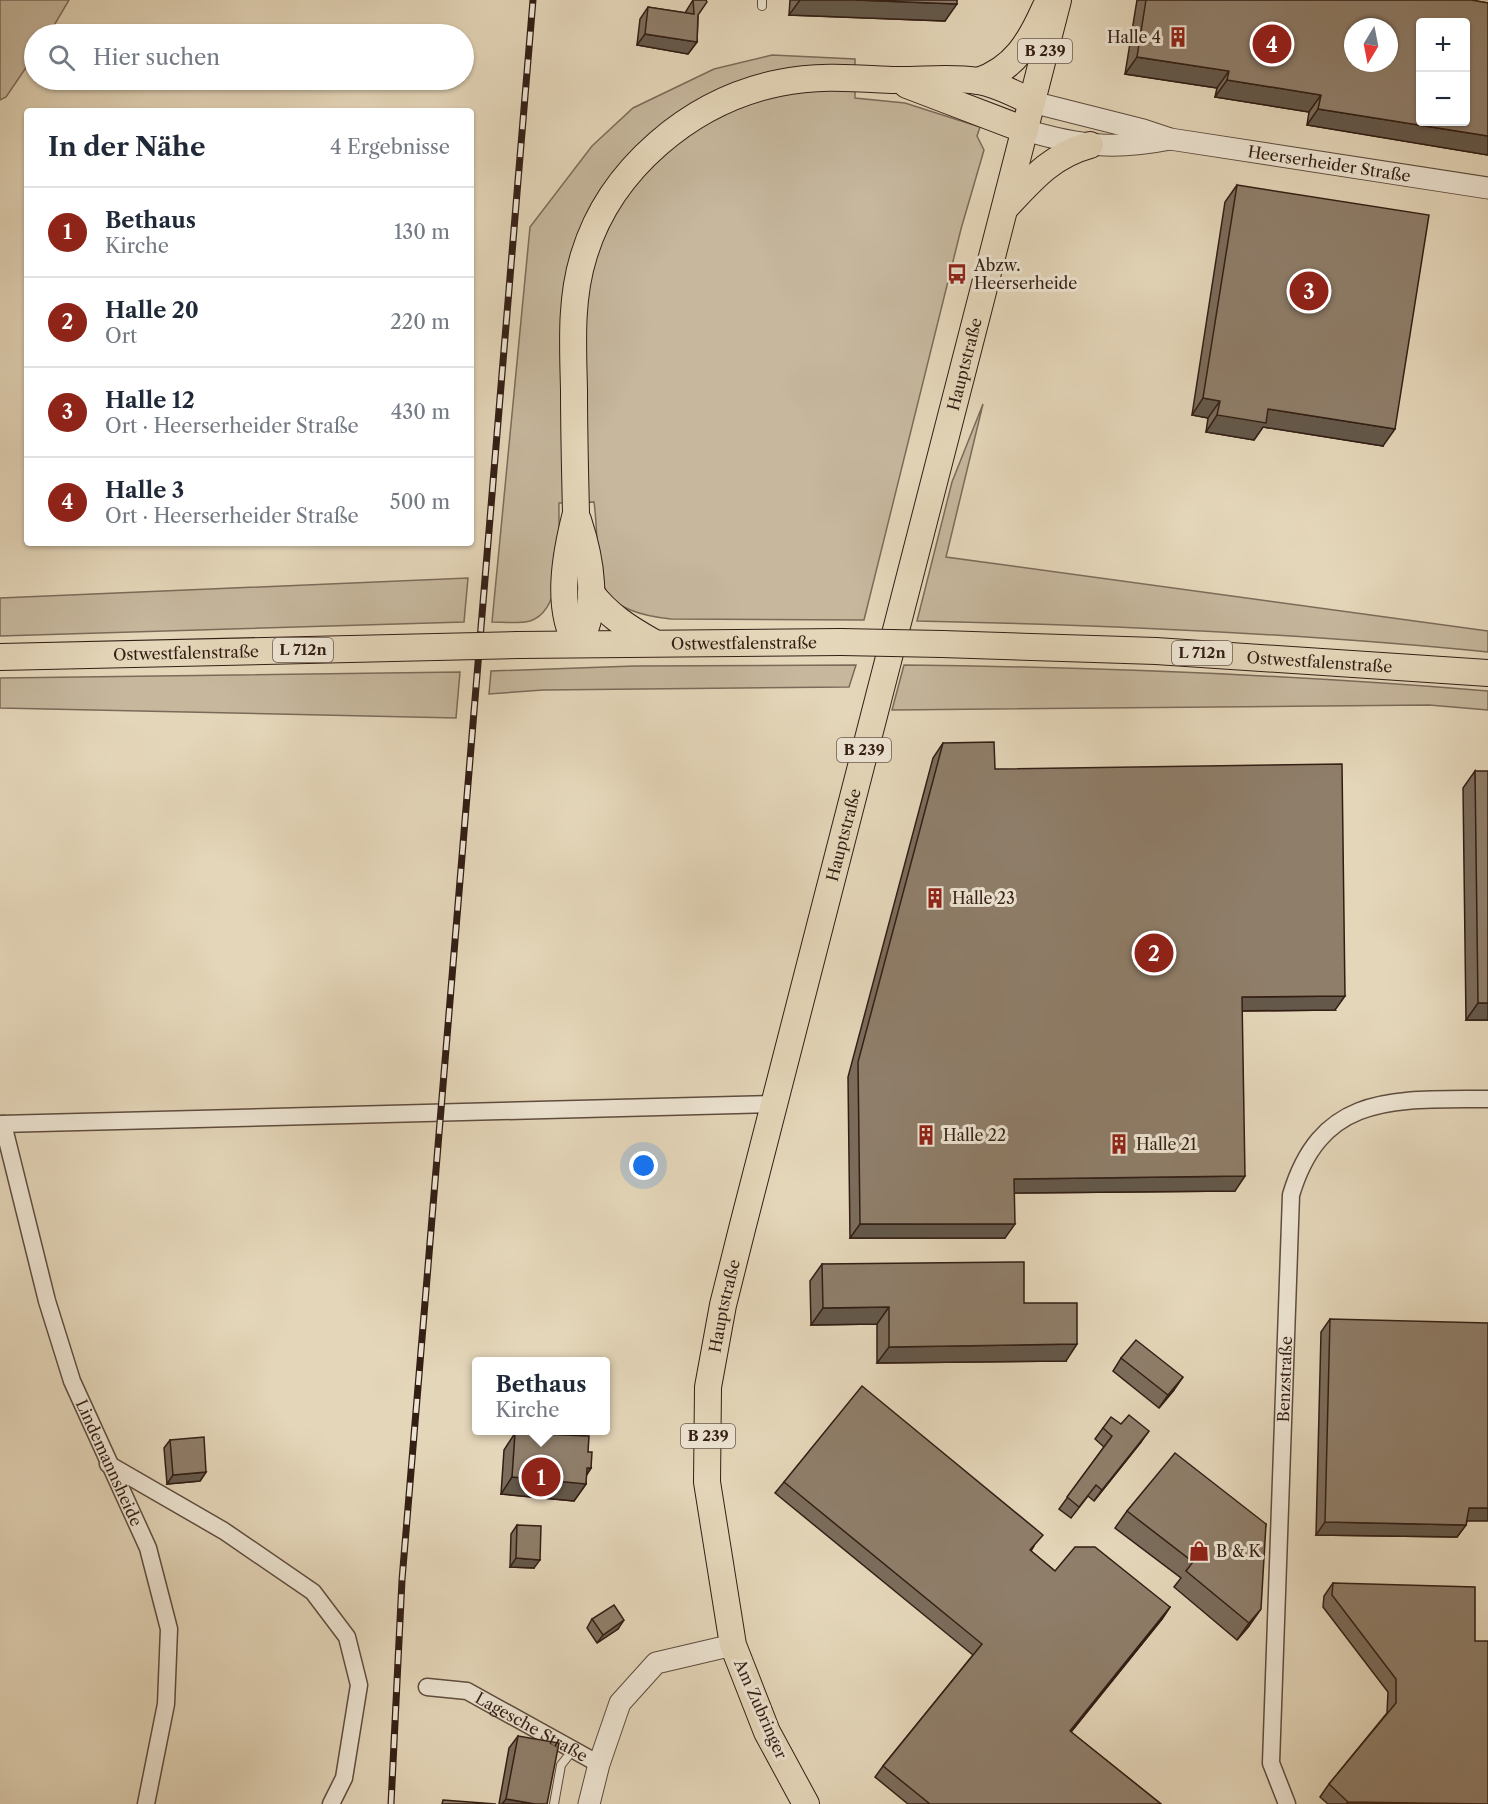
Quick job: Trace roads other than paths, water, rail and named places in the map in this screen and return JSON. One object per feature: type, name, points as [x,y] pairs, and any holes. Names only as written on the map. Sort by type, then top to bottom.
[{"type":"main road","points":[[577,644],[570,632],[578,593],[570,537],[576,513],[573,336],[578,276],[598,221],[620,186],[650,152],[677,128],[739,94],[779,83],[823,77],[978,81],[992,76],[1014,60],[1030,40],[1049,0]]},
{"type":"main road","name":"Hauptstraße","points":[[733,1645],[707,1482],[708,1387],[723,1305],[1058,0]]},
{"type":"main road","points":[[893,80],[1025,130]]},
{"type":"main road","points":[[978,81],[1032,102]]},
{"type":"main road","points":[[1006,207],[1047,165],[1075,149],[1090,145]]},
{"type":"main road","points":[[578,593],[603,608],[626,627],[656,643]]},
{"type":"main road","points":[[518,645],[549,624],[578,593]]},
{"type":"main road","name":"Ostwestfalenstraße","points":[[0,657],[518,645],[841,642],[1156,651],[1488,673]]},
{"type":"main road","name":"Am Zubringer","points":[[733,1645],[767,1732],[807,1804]]},
{"type":"street","name":"Heerserheider Straße","points":[[1032,102],[1143,129],[1170,139],[1488,188]]},
{"type":"street","name":"Heerserheider Straße","points":[[1025,130],[1090,145],[1132,146],[1170,139]]},
{"type":"street","name":"Benzstraße","points":[[1287,1804],[1271,1762],[1291,1195],[1306,1155],[1324,1133],[1346,1115],[1379,1103],[1488,1099]]},
{"type":"street","points":[[2,1122],[774,1104]]},
{"type":"street","name":"Lindemannsheide","points":[[2,1122],[47,1301],[72,1381],[148,1548],[168,1629],[166,1704],[146,1804]]},
{"type":"street","points":[[108,1464],[224,1531],[312,1592],[347,1637],[359,1685],[344,1778],[331,1804]]},
{"type":"street","name":"Lagesche Straße","points":[[589,1804],[599,1764],[620,1703],[656,1663],[733,1645]]},
{"type":"street","name":"Lagesche Straße","points":[[427,1687],[467,1691],[599,1764]]},
{"type":"lane","points":[[554,1804],[561,1765],[573,1750]]},
{"type":"railway","points":[[391,1804],[402,1580],[533,0]]},
{"type":"place","name":"Halle 4","points":[[1178,37]]},
{"type":"place","name":"Halle 3","points":[[1272,44]]},
{"type":"place","name":"Abzw. Heerserheide","points":[[957,274]]},
{"type":"place","name":"Halle 12","points":[[1309,291]]},
{"type":"place","name":"Halle 23","points":[[935,898]]},
{"type":"place","name":"Halle 20","points":[[1154,953]]},
{"type":"place","name":"Halle 22","points":[[926,1135]]},
{"type":"place","name":"Halle 21","points":[[1119,1144]]},
{"type":"place","name":"Bethaus","points":[[541,1477]]},
{"type":"place","name":"B & K","points":[[1199,1551]]}]
